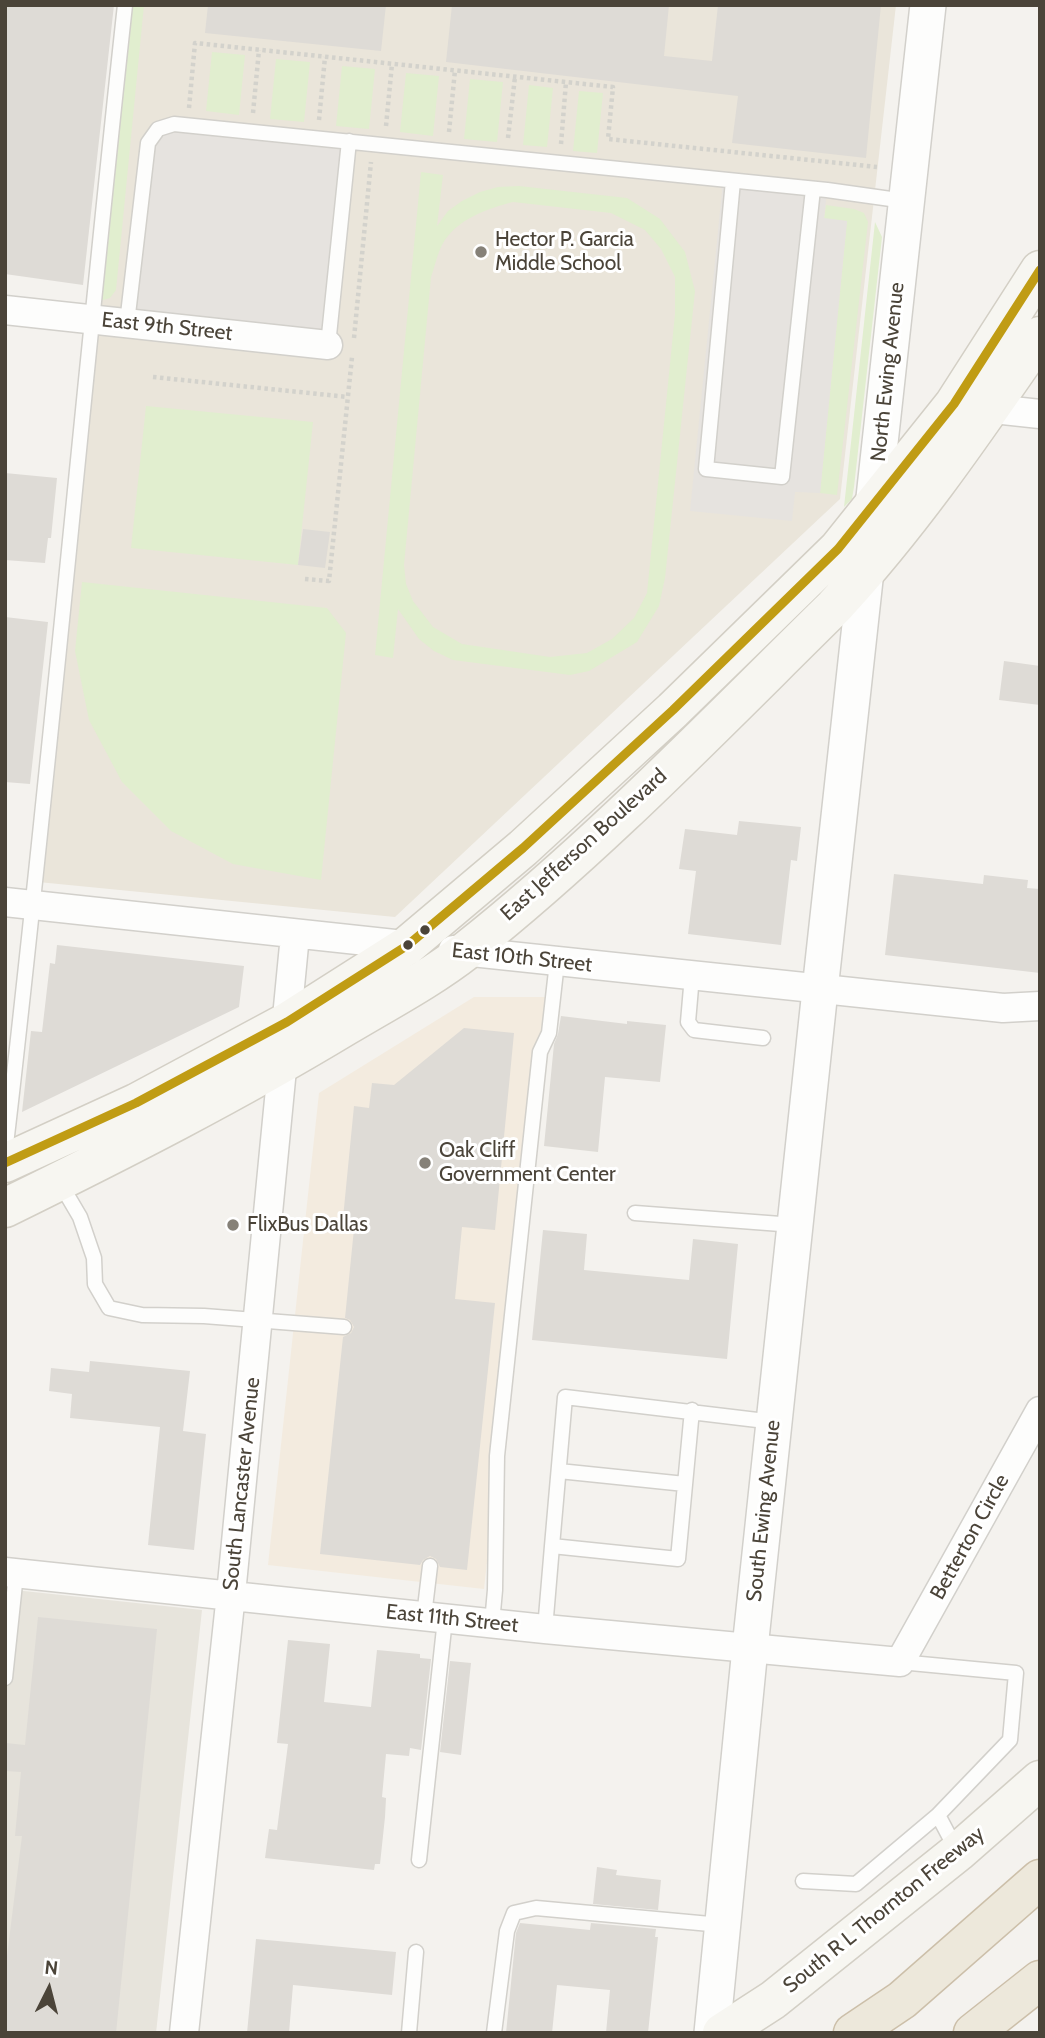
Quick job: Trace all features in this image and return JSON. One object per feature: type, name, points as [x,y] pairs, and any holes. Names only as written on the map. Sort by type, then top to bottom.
[{"type":"highway","points":[[853,2033],[902,2000],[1040,1879]]},
{"type":"highway","points":[[973,2033],[1040,1980]]},
{"type":"main road","name":"East Jefferson Boulevard","points":[[5,1208],[168,1128],[283,1065],[465,951],[580,855],[866,573],[932,491],[1040,270]]},
{"type":"main road","name":"East Jefferson Boulevard","points":[[5,1163],[136,1103],[287,1022],[408,945],[523,848],[673,710],[838,549],[873,507],[1040,336]]},
{"type":"main road","points":[[673,710],[702,736]]},
{"type":"main road","name":"South R L Thornton Freeway","points":[[722,2033],[773,2000],[958,1852],[1040,1780]]},
{"type":"street","name":"North Ewing Avenue","points":[[820,989],[928,5]]},
{"type":"street","name":"East 9th Street","points":[[5,310],[328,345]]},
{"type":"street","points":[[973,406],[1040,414]]},
{"type":"street","name":"East 10th Street","points":[[5,902],[295,935],[1003,1008],[1040,1006]]},
{"type":"street","name":"South Lancaster Avenue","points":[[184,2033],[231,1594],[295,935]]},
{"type":"street","name":"South Ewing Avenue","points":[[712,2033],[820,989]]},
{"type":"street","name":"Betterton Circle","points":[[900,1662],[1040,1411]]},
{"type":"street","name":"East 11th Street","points":[[11,1573],[231,1594],[435,1618],[900,1662]]},
{"type":"lane","points":[[5,1153],[125,5]]},
{"type":"lane","points":[[127,323],[148,143],[158,130],[174,124],[908,201]]},
{"type":"lane","points":[[328,345],[349,141]]},
{"type":"lane","points":[[733,181],[706,469],[782,477],[813,189]]},
{"type":"lane","points":[[492,1623],[497,1455],[540,1052],[549,1033],[557,961]]},
{"type":"lane","points":[[692,976],[688,1022],[694,1030],[763,1038]]},
{"type":"lane","points":[[60,1182],[80,1217],[94,1258],[95,1284],[109,1308],[142,1315],[344,1327]]},
{"type":"lane","points":[[635,1213],[795,1225]]},
{"type":"lane","points":[[545,1629],[565,1397],[692,1410],[774,1422]]},
{"type":"lane","points":[[552,1546],[678,1559],[692,1410]]},
{"type":"lane","points":[[559,1471],[685,1484]]},
{"type":"lane","points":[[419,1860],[435,1618],[430,1566]]},
{"type":"lane","points":[[5,1678],[11,1573]]},
{"type":"lane","points":[[803,1881],[856,1884],[938,1815],[1010,1740],[1016,1673],[900,1662]]},
{"type":"lane","points":[[938,1815],[958,1852]]},
{"type":"lane","points":[[494,2033],[507,1931],[514,1913],[536,1908],[723,1925]]},
{"type":"lane","points":[[409,2033],[416,1952]]},
{"type":"path","points":[[187,125],[195,43],[613,87],[608,139],[877,167]]},
{"type":"path","points":[[251,131],[259,50]]},
{"type":"path","points":[[317,138],[325,57]]},
{"type":"path","points":[[305,579],[330,581],[348,397],[379,144],[392,64]]},
{"type":"path","points":[[447,151],[455,70]]},
{"type":"path","points":[[506,158],[515,77]]},
{"type":"path","points":[[559,163],[566,82]]},
{"type":"path","points":[[153,377],[348,397]]},
{"type":"shaded area","name":"Hector P. Garcia Middle School","points":[[119,5],[896,5],[840,499],[395,917],[28,881]]},
{"type":"shaded area","points":[[158,129],[349,141],[328,345],[127,323],[148,143]]},
{"type":"shaded area","points":[[720,180],[827,190],[824,218],[847,221],[820,493],[795,492],[792,521],[690,511],[722,191]]},
{"type":"shaded area","points":[[474,997],[549,997],[484,1589],[268,1565],[319,1093]]},
{"type":"shaded area","points":[[5,1589],[202,1610],[156,2033],[5,2033]]},
{"type":"green space","points":[[131,5],[144,5],[116,290],[110,298],[100,301]]},
{"type":"green space","points":[[212,52],[245,55],[239,115],[206,111]]},
{"type":"green space","points":[[276,59],[310,62],[304,122],[270,119]]},
{"type":"green space","points":[[342,66],[375,69],[369,129],[336,126]]},
{"type":"green space","points":[[406,73],[439,76],[433,136],[400,132]]},
{"type":"green space","points":[[470,79],[503,82],[497,142],[464,139]]},
{"type":"green space","points":[[529,85],[553,88],[547,147],[523,145]]},
{"type":"green space","points":[[579,91],[603,93],[597,153],[573,151]]},
{"type":"green space","points":[[421,172],[443,175],[437,226],[448,211],[462,201],[498,187],[519,186],[627,198],[660,219],[685,252],[695,291],[665,578],[659,606],[637,642],[589,671],[570,675],[453,660],[434,651],[419,639],[398,609],[393,658],[375,655]],"holes":[[[513,202],[611,213],[645,230],[661,249],[675,277],[675,314],[647,593],[634,618],[612,639],[587,653],[550,657],[462,644],[433,627],[413,601],[406,584],[404,565],[431,277],[439,253],[455,228],[473,216]]]},
{"type":"green space","points":[[826,205],[864,213],[868,222],[837,495],[820,493],[847,221],[824,219]]},
{"type":"green space","points":[[875,222],[882,237],[854,487],[852,499],[844,507]]},
{"type":"green space","points":[[146,406],[313,422],[298,565],[131,548]]},
{"type":"green space","points":[[82,582],[327,608],[346,633],[321,880],[233,864],[171,831],[122,782],[89,720],[75,651]]},
{"type":"building","points":[[5,5],[114,5],[83,285],[5,274]]},
{"type":"building","points":[[208,5],[386,5],[381,51],[205,33]]},
{"type":"building","points":[[452,5],[669,5],[664,56],[712,61],[718,5],[881,5],[866,158],[732,143],[738,96],[446,62]]},
{"type":"building","points":[[5,473],[57,478],[51,538],[48,538],[45,563],[5,560]]},
{"type":"building","points":[[303,529],[330,532],[325,568],[298,565]]},
{"type":"building","points":[[5,617],[48,622],[30,784],[5,782]]},
{"type":"building","points":[[1004,661],[1040,666],[1040,705],[999,700]]},
{"type":"building","points":[[739,821],[801,827],[797,861],[791,860],[781,945],[688,934],[696,871],[679,869],[685,829],[737,835]]},
{"type":"building","points":[[894,874],[983,884],[984,875],[1028,880],[1027,888],[1040,889],[1040,973],[885,955]]},
{"type":"building","points":[[57,945],[244,966],[239,1007],[22,1112],[31,1031],[42,1032],[50,963],[55,964]]},
{"type":"building","points":[[561,1016],[627,1024],[627,1021],[666,1025],[660,1082],[605,1077],[598,1152],[544,1146],[554,1044]]},
{"type":"building","points":[[464,1028],[514,1033],[495,1230],[462,1227],[455,1299],[495,1303],[467,1570],[440,1567],[436,1559],[430,1556],[420,1565],[320,1554],[343,1337],[351,1333],[354,1327],[350,1320],[345,1318],[355,1219],[343,1218],[354,1106],[369,1108],[372,1083],[394,1085]]},
{"type":"building","points":[[543,1230],[587,1234],[584,1270],[689,1280],[693,1239],[738,1244],[727,1359],[532,1340]]},
{"type":"building","points":[[90,1361],[190,1371],[183,1431],[206,1434],[194,1550],[148,1545],[160,1427],[70,1418],[72,1394],[49,1391],[51,1368],[89,1372]]},
{"type":"building","points":[[38,1617],[157,1629],[116,2033],[5,2033],[5,1972],[22,1836],[15,1836],[21,1772],[5,1771],[5,1754],[6,1743],[25,1745]]},
{"type":"building","points":[[288,1640],[330,1644],[324,1702],[371,1707],[377,1650],[420,1654],[420,1658],[431,1659],[421,1750],[410,1748],[409,1756],[386,1754],[382,1797],[386,1798],[385,1817],[380,1864],[375,1864],[374,1870],[265,1858],[269,1829],[277,1830],[288,1744],[277,1743]]},
{"type":"building","points":[[450,1661],[471,1663],[461,1755],[440,1752]]},
{"type":"building","points":[[597,1867],[617,1870],[616,1875],[661,1880],[658,1910],[593,1904]]},
{"type":"building","points":[[520,1923],[590,1930],[591,1923],[656,1929],[655,1937],[658,1937],[648,2033],[606,2033],[610,1990],[557,1985],[552,2033],[506,2033],[516,1933]]},
{"type":"building","points":[[256,1939],[396,1952],[392,1995],[293,1985],[289,2033],[247,2033]]},
{"type":"transit line","points":[[5,1163],[136,1103],[287,1022],[408,945],[523,848],[673,710],[838,549],[954,404],[1040,270]]},
{"type":"place","name":"Hector P. Garcia Middle School","points":[[481,252]]},
{"type":"place","name":"Oak Cliff Government Center","points":[[425,1163]]},
{"type":"place","name":"FlixBus Dallas","points":[[233,1225]]}]
